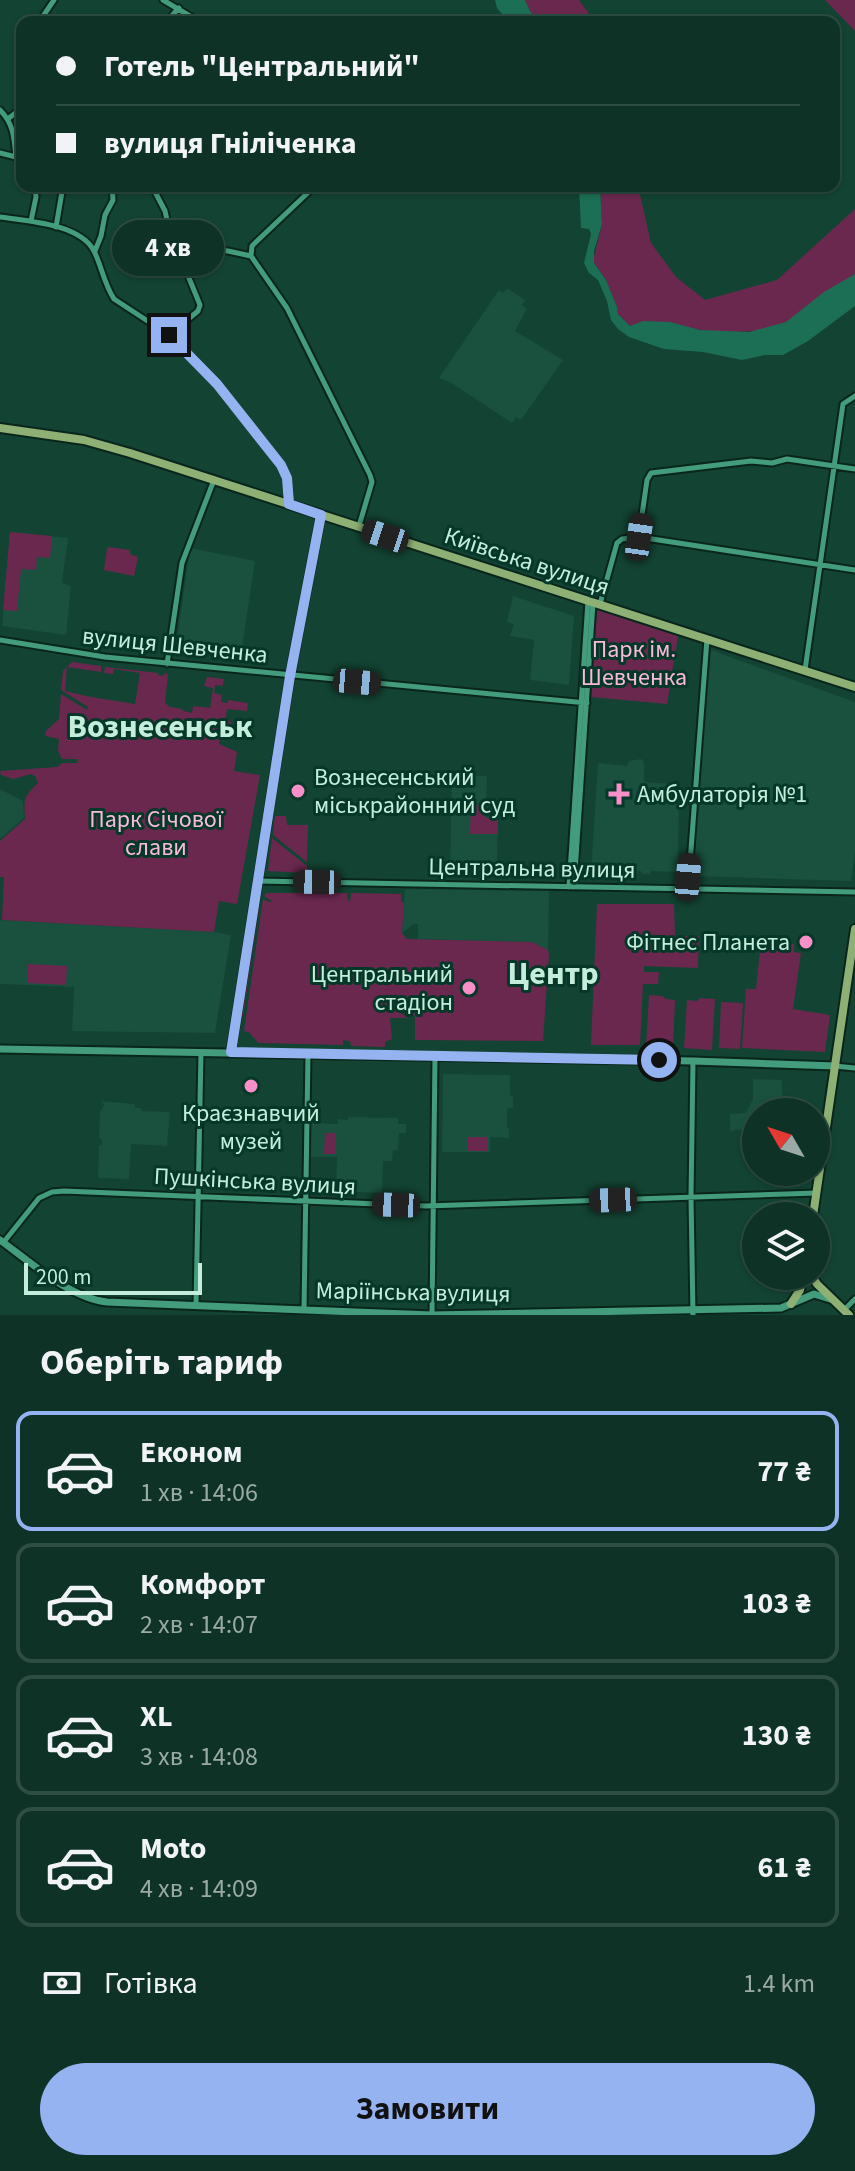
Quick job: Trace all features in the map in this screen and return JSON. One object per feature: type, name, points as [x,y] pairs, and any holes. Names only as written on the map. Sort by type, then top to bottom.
[{"type":"main road","name":"Київська вулиця","points":[[0,428],[84,440],[855,687]]},
{"type":"main road","points":[[231,1052],[290,676],[321,515]]},
{"type":"main road","points":[[815,1202],[855,929]]},
{"type":"main road","points":[[0,1049],[835,1066]]},
{"type":"main road","name":"Маріїнська вулиця","points":[[2,1241],[70,1290],[107,1302],[432,1315],[780,1311],[814,1294],[836,1302]]},
{"type":"main road","points":[[791,1304],[800,1290]]},
{"type":"main road","points":[[825,1290],[847,1312]]},
{"type":"street","points":[[163,0],[191,16]]},
{"type":"street","points":[[172,16],[179,8]]},
{"type":"street","points":[[0,110],[9,118],[14,131],[16,157],[0,153]]},
{"type":"street","points":[[9,118],[16,113]]},
{"type":"street","points":[[31,221],[36,192]]},
{"type":"street","points":[[56,227],[62,192]]},
{"type":"street","points":[[94,252],[113,200],[112,192]]},
{"type":"street","points":[[155,192],[175,242],[251,256]]},
{"type":"street","points":[[309,192],[252,246],[251,256],[287,308],[370,475],[372,482],[358,528]]},
{"type":"street","points":[[0,217],[56,227],[84,238],[94,252],[114,299],[169,335],[217,384],[281,465],[287,478],[289,504]]},
{"type":"street","points":[[169,335],[198,311],[200,305],[189,278],[184,246]]},
{"type":"street","points":[[805,671],[843,404],[855,396]]},
{"type":"street","points":[[639,537],[647,480],[651,473],[751,461],[772,463],[787,459],[855,469]]},
{"type":"street","points":[[167,664],[182,563],[214,480]]},
{"type":"street","points":[[572,887],[594,603],[617,543],[622,539],[639,537],[855,570]]},
{"type":"street","points":[[688,889],[707,639]]},
{"type":"street","name":"вулиця Шевченка","points":[[0,640],[167,664],[584,703]]},
{"type":"street","name":"Центральна вулиця","points":[[256,881],[855,892]]},
{"type":"street","points":[[196,1305],[201,1052]]},
{"type":"street","points":[[304,1310],[308,1054]]},
{"type":"street","points":[[432,1315],[435,1056]]},
{"type":"street","points":[[693,1061],[693,1312]]},
{"type":"street","points":[[835,1066],[855,1068]]},
{"type":"street","name":"Пушкінська вулиця","points":[[2,1241],[39,1198],[52,1192],[94,1191],[433,1205],[817,1193]]},
{"type":"street","points":[[847,1312],[855,1299]]},
{"type":"shaded area","points":[[495,0],[525,0],[535,16],[504,16]]},
{"type":"shaded area","points":[[579,192],[600,192],[602,224],[594,251],[594,263],[606,280],[618,314],[630,326],[643,321],[670,322],[700,330],[749,332],[786,322],[824,292],[855,274],[855,306],[808,341],[783,355],[742,360],[703,352],[664,349],[629,337],[611,320],[598,280],[589,273],[584,263],[591,234],[589,229],[581,228]]},
{"type":"shaded area","points":[[507,288],[525,300],[522,305],[527,309],[515,331],[563,360],[521,420],[516,417],[512,423],[439,378],[499,290],[503,293]]},
{"type":"shaded area","points":[[10,532],[68,538],[62,583],[71,586],[66,635],[2,626]]},
{"type":"shaded area","points":[[190,548],[255,561],[241,655],[176,647]]},
{"type":"shaded area","points":[[513,596],[574,616],[569,685],[530,680],[534,640],[510,636],[514,624],[507,622]]},
{"type":"shaded area","points":[[711,650],[855,702],[855,852],[851,881],[691,876]]},
{"type":"shaded area","points":[[641,759],[644,762],[644,782],[672,784],[671,801],[679,802],[678,872],[651,871],[650,874],[642,874],[641,871],[591,871],[598,763],[627,766],[629,761]]},
{"type":"shaded area","points":[[452,775],[487,776],[486,817],[498,818],[497,870],[450,869]]},
{"type":"shaded area","points":[[0,789],[23,801],[24,818],[0,839]]},
{"type":"shaded area","points":[[405,889],[549,891],[548,950],[532,942],[418,939],[418,924],[402,933]]},
{"type":"shaded area","points":[[0,920],[231,935],[215,1033],[72,1031],[74,987],[0,984]]},
{"type":"shaded area","points":[[443,1074],[510,1075],[513,1108],[507,1108],[509,1138],[490,1137],[490,1152],[442,1152]]},
{"type":"shaded area","points":[[753,1079],[782,1080],[783,1098],[753,1098]]},
{"type":"shaded area","points":[[101,1101],[135,1104],[135,1108],[142,1111],[170,1112],[167,1146],[131,1144],[129,1179],[98,1178],[99,1145],[102,1145],[99,1138],[100,1112],[104,1105]]},
{"type":"shaded area","points":[[742,1113],[742,1130],[730,1130],[730,1114]]},
{"type":"shaded area","points":[[348,1117],[398,1118],[398,1124],[406,1124],[406,1133],[399,1133],[398,1150],[393,1150],[392,1161],[383,1161],[382,1193],[336,1191],[337,1157],[310,1157],[310,1123],[338,1124],[338,1119],[348,1120]]},
{"type":"green space","points":[[525,0],[579,0],[591,16],[535,16]]},
{"type":"green space","points":[[825,0],[855,0],[855,31]]},
{"type":"green space","points":[[600,192],[639,192],[651,243],[676,277],[705,300],[777,280],[855,209],[855,274],[797,316],[768,328],[724,332],[667,323],[630,326],[618,314],[606,280],[593,261],[602,224]]},
{"type":"green space","points":[[10,532],[52,536],[50,558],[37,557],[36,570],[21,569],[17,611],[3,610]]},
{"type":"green space","points":[[109,547],[130,550],[130,554],[138,557],[134,576],[104,570]]},
{"type":"green space","name":"Парк ім. Шевченка","points":[[597,610],[678,636],[667,704],[591,697]]},
{"type":"green space","points":[[72,662],[101,666],[101,672],[67,667]]},
{"type":"green space","name":"Парк Січової слави","points":[[67,667],[65,691],[91,697],[135,704],[140,673],[114,669],[113,674],[104,673],[105,667],[163,676],[168,674],[165,703],[183,711],[192,713],[193,706],[210,708],[213,688],[204,686],[207,677],[224,679],[223,686],[215,685],[214,693],[222,695],[221,702],[248,703],[247,711],[227,709],[226,718],[232,727],[229,732],[221,733],[219,744],[237,752],[234,771],[260,775],[237,904],[219,901],[214,932],[2,920],[4,877],[0,877],[0,841],[25,819],[26,799],[38,783],[31,774],[13,779],[1,775],[0,771],[77,763],[77,759],[62,759],[58,751],[59,739],[45,736],[46,731],[59,719],[61,694],[87,710],[88,707],[61,690],[63,671]]},
{"type":"green space","points":[[471,805],[486,805],[486,818],[498,818],[498,834],[470,834]]},
{"type":"green space","points":[[275,816],[286,816],[287,825],[308,825],[307,862],[273,835]]},
{"type":"green space","points":[[272,838],[307,866],[307,873],[268,871]]},
{"type":"green space","points":[[266,893],[347,893],[348,901],[351,893],[401,894],[401,902],[404,902],[402,933],[407,939],[532,942],[548,950],[543,1041],[415,1040],[415,1016],[404,1006],[399,1012],[408,1018],[390,1018],[392,1039],[385,1042],[385,1047],[351,1046],[350,1041],[343,1040],[343,1045],[258,1043],[249,1032],[244,1031],[263,899],[272,901],[264,896]]},
{"type":"green space","points":[[257,903],[260,903],[241,1016]]},
{"type":"green space","points":[[597,904],[674,904],[675,936],[699,936],[698,968],[644,966],[644,972],[659,972],[658,984],[643,984],[640,1045],[591,1045]]},
{"type":"green space","points":[[761,941],[794,944],[794,952],[801,953],[793,1009],[830,1015],[825,1052],[742,1048],[746,989],[756,989]]},
{"type":"green space","points":[[28,964],[67,966],[66,985],[27,983]]},
{"type":"green space","points":[[649,995],[675,1000],[673,1048],[646,1047]]},
{"type":"green space","points":[[700,998],[715,999],[712,1050],[684,1048],[687,1000],[697,1001]]},
{"type":"green space","points":[[721,1002],[743,1003],[740,1049],[719,1048]]},
{"type":"green space","points":[[325,1133],[336,1133],[336,1154],[324,1154]]},
{"type":"green space","points":[[467,1137],[488,1137],[488,1151],[467,1151]]},
{"type":"place","name":"Вознесенський міськрайонний суд","points":[[298,791]]},
{"type":"place","name":"Амбулаторія №1","points":[[619,794]]},
{"type":"place","name":"Фітнес Планета","points":[[806,942]]},
{"type":"place","name":"Центральний стадіон","points":[[469,988]]},
{"type":"place","name":"Краєзнавчий музей","points":[[251,1086]]},
{"type":"district","name":"Вознесенськ","points":[[160,726]]},
{"type":"district","name":"Центр","points":[[553,973]]},
{"type":"route","points":[[169,335],[217,384],[281,465],[287,478],[289,504],[321,515],[290,676],[231,1052],[659,1060]]}]
